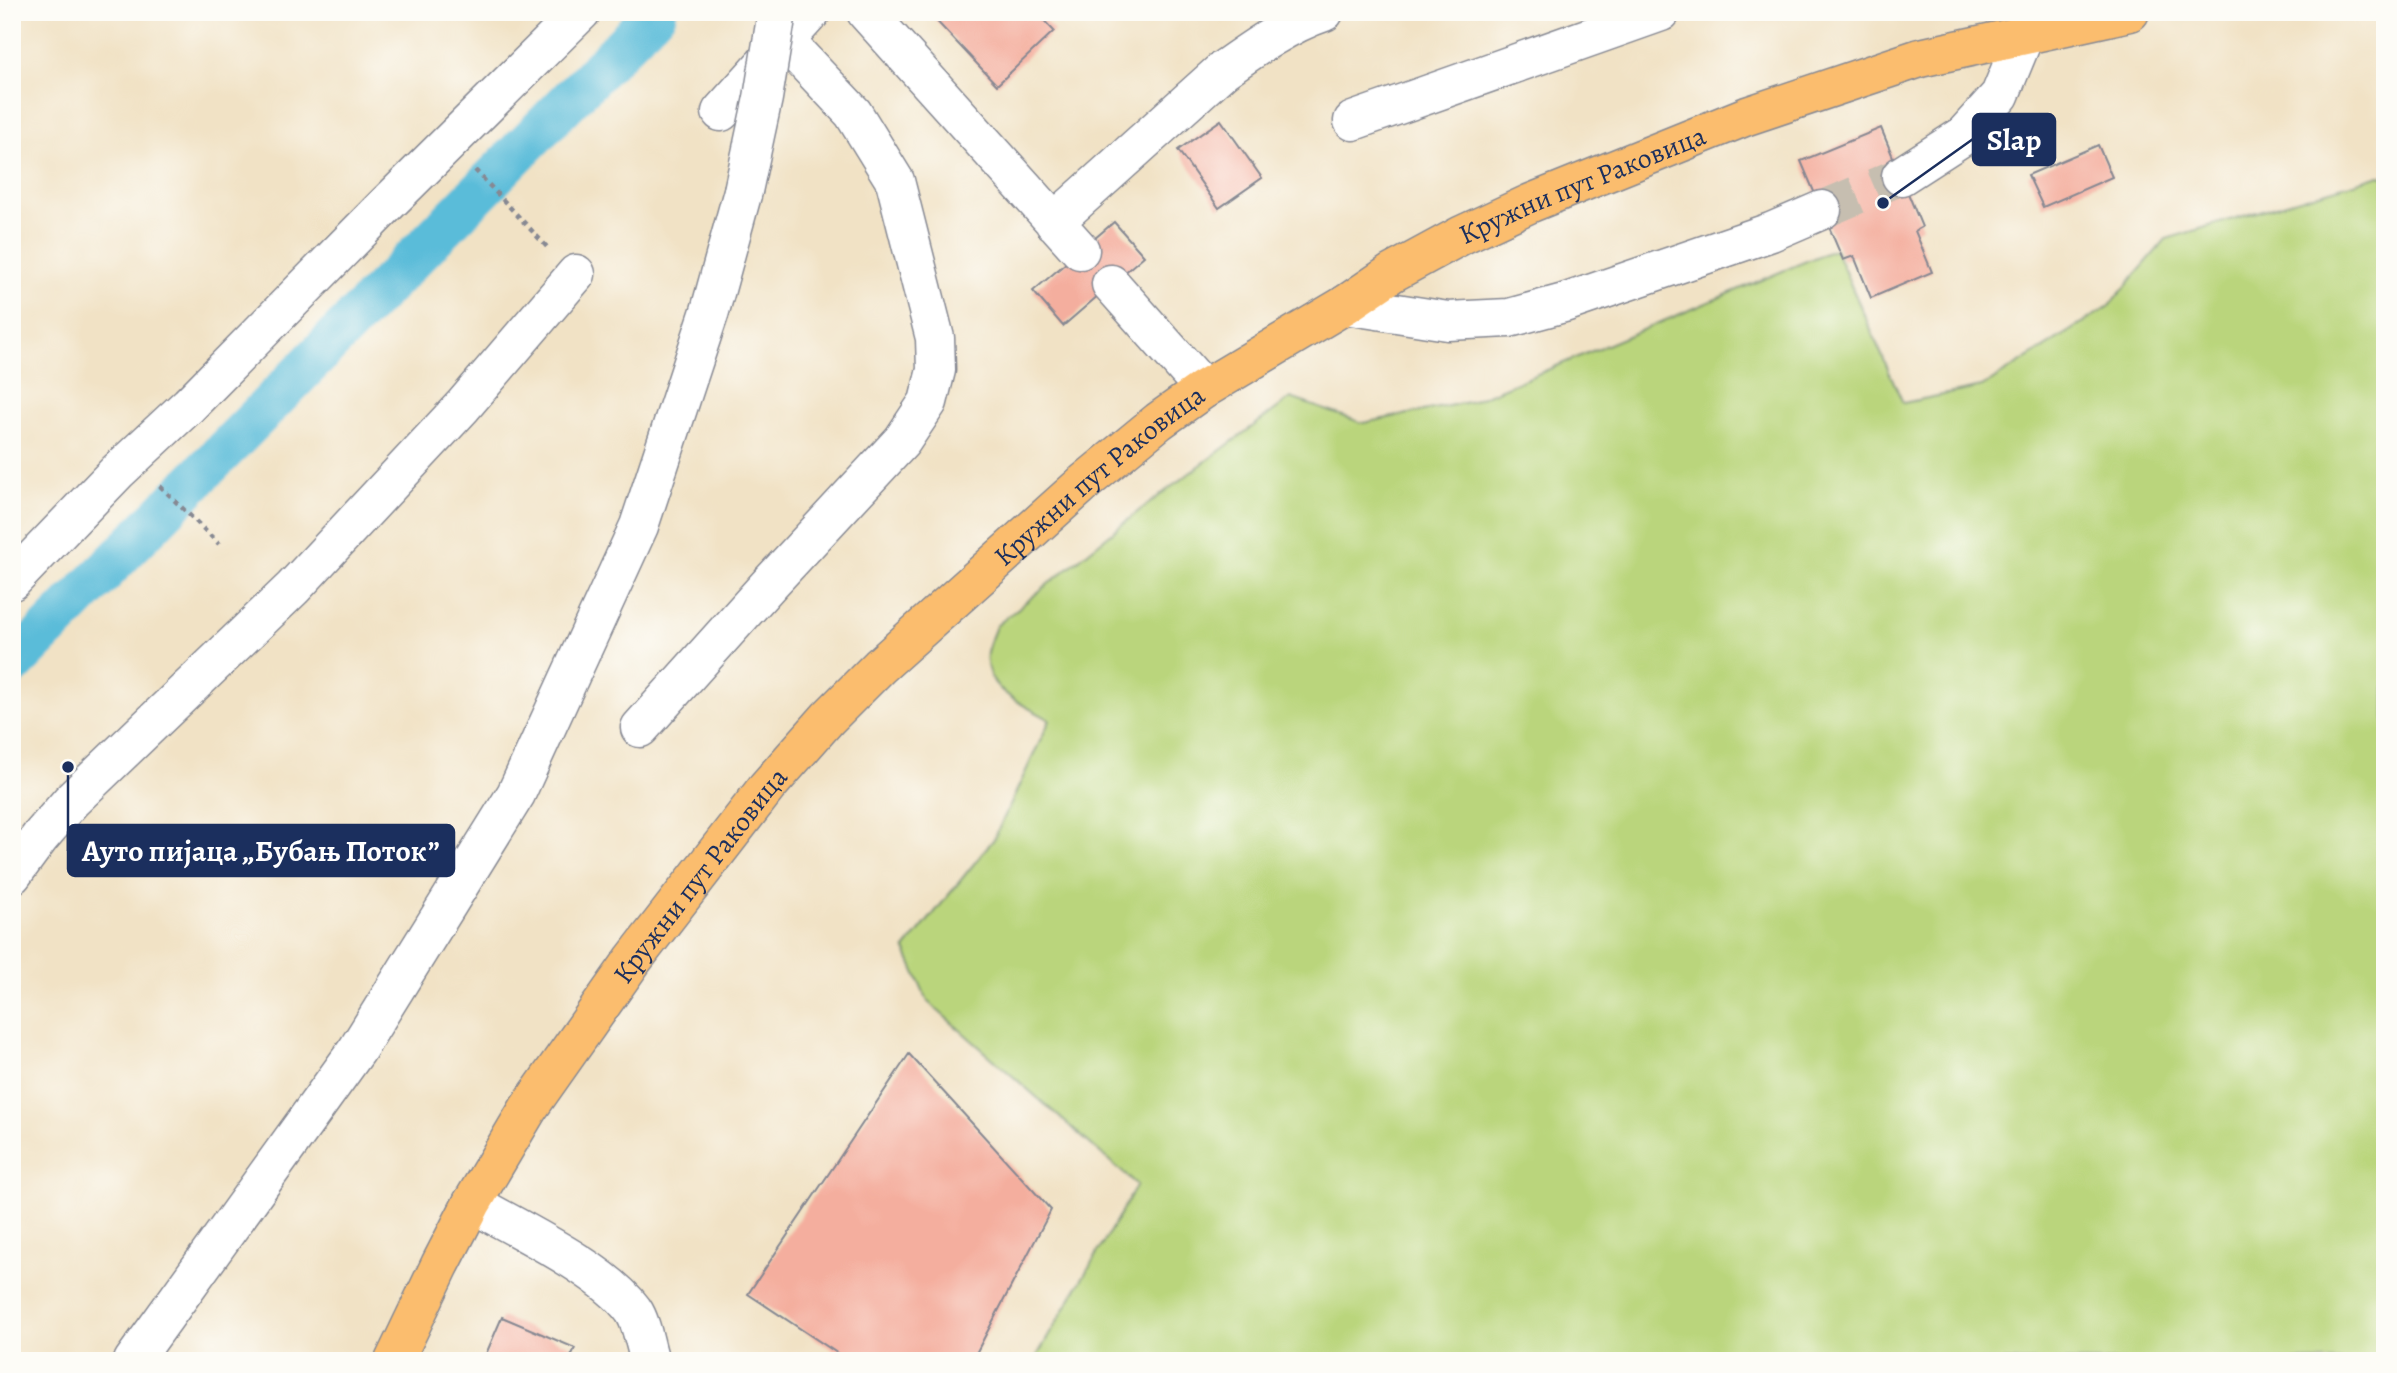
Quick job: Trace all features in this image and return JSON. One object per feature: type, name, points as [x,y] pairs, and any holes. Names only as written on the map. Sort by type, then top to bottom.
[{"type":"main road","name":"Кружни пут Раковица","points":[[394,1361],[472,1203],[528,1109],[633,960],[767,787],[828,718],[890,657],[1086,481],[1159,421],[1204,389],[1345,305],[1392,273],[1462,235],[1531,203],[1747,116],[1920,58],[2042,25],[2130,12]]},
{"type":"street","points":[[12,581],[118,471],[188,405],[581,12]]},
{"type":"street","points":[[721,112],[781,27],[811,12]]},
{"type":"street","points":[[866,12],[1080,250]]},
{"type":"street","points":[[1054,222],[1223,70],[1253,49],[1307,18],[1324,12]]},
{"type":"street","points":[[1353,121],[1661,12]]},
{"type":"street","points":[[1901,176],[1962,136],[2000,95],[2042,25]]},
{"type":"street","points":[[133,1361],[356,1050],[516,794],[639,526],[710,311],[743,191],[781,27]]},
{"type":"street","points":[[640,728],[902,441],[928,402],[936,370],[935,338],[895,181],[853,113],[781,27]]},
{"type":"street","points":[[1345,305],[1448,321],[1510,317],[1564,303],[1771,232],[1822,210]]},
{"type":"street","points":[[12,875],[71,801],[293,588],[463,406],[576,274]]},
{"type":"street","points":[[1111,284],[1204,389]]},
{"type":"street","points":[[472,1203],[572,1260],[614,1290],[634,1312],[650,1361]]},
{"type":"path","points":[[467,162],[538,237]]},
{"type":"path","points":[[160,486],[219,544]]},
{"type":"green space","points":[[2380,175],[2385,176],[2385,1361],[1034,1361],[1137,1185],[928,1002],[905,949],[994,839],[1050,720],[1007,695],[991,677],[987,666],[987,653],[996,626],[1140,510],[1291,398],[1363,423],[1473,401],[1835,249],[1903,403],[1982,387],[2109,306],[2166,239]]},
{"type":"building","points":[[928,12],[1036,12],[1054,31],[997,85]]},
{"type":"building","points":[[1221,120],[1262,178],[1219,208],[1178,150]]},
{"type":"building","points":[[1881,128],[1922,227],[1915,231],[1932,272],[1871,298],[1854,256],[1843,260],[1801,161]]},
{"type":"building","points":[[2098,145],[2112,177],[2043,207],[2028,175]]},
{"type":"building","points":[[1114,222],[1144,256],[1063,326],[1033,291]]},
{"type":"building","points":[[909,1054],[1051,1210],[972,1361],[849,1361],[748,1294]]},
{"type":"building","points":[[502,1317],[575,1348],[569,1361],[483,1361]]},
{"type":"waterway","points":[[12,666],[656,12]]},
{"type":"tunnel","points":[[1822,210],[1901,176]]},
{"type":"place","name":"Slap","points":[[1883,203]]},
{"type":"place","name":"Ауто пијаца „Бубањ Поток”","points":[[68,767]]}]
